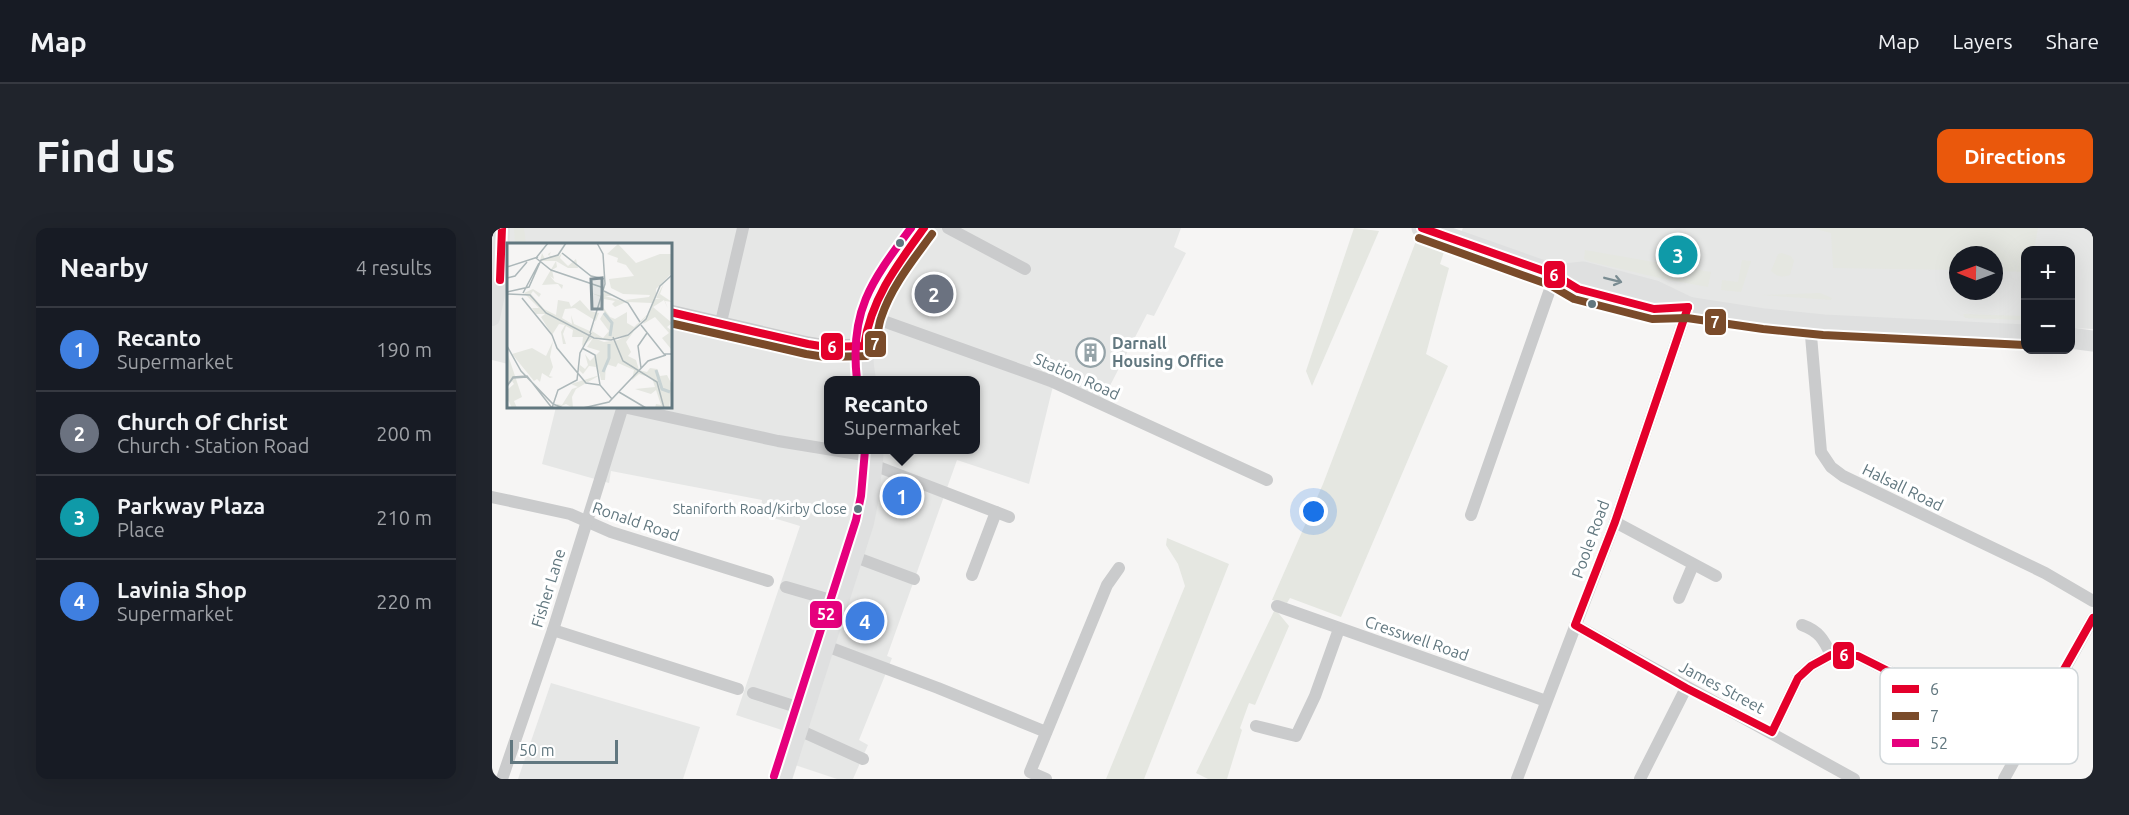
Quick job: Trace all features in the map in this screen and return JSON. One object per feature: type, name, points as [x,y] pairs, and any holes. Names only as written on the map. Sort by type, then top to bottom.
[{"type":"highway","points":[[1422,228],[1555,275],[1578,289],[1627,304],[1654,309],[1688,308],[1810,324],[2021,335]]},
{"type":"highway","points":[[2075,339],[2093,341]]},
{"type":"main road","points":[[492,318],[500,280],[502,228]]},
{"type":"main road","points":[[867,376],[864,346],[869,316],[878,294],[891,273],[924,228]]},
{"type":"main road","points":[[784,779],[868,515],[876,457]]},
{"type":"street","points":[[721,322],[743,228]]},
{"type":"street","points":[[948,228],[1025,269]]},
{"type":"street","points":[[1471,515],[1555,275]]},
{"type":"street","name":"Poole Road","points":[[1517,779],[1615,522],[1688,308]]},
{"type":"street","points":[[672,312],[808,344],[826,347],[864,346]]},
{"type":"street","name":"Station Road","points":[[869,316],[1051,381],[1267,480]]},
{"type":"street","name":"Halsall Road","points":[[1810,324],[1821,452],[1831,467],[1843,476],[2045,573],[2093,601]]},
{"type":"street","name":"Fisher Lane","points":[[502,779],[553,630],[623,408]]},
{"type":"street","points":[[628,408],[778,441],[824,449]]},
{"type":"street","points":[[858,454],[876,457],[1009,517]]},
{"type":"street","name":"Ronald Road","points":[[492,497],[570,514],[611,532],[768,581]]},
{"type":"street","points":[[972,575],[996,512]]},
{"type":"street","points":[[1615,522],[1716,576]]},
{"type":"street","points":[[855,557],[914,579]]},
{"type":"street","points":[[1679,598],[1694,565]]},
{"type":"street","points":[[1046,779],[1030,772],[1107,585],[1119,568]]},
{"type":"street","points":[[786,587],[841,603]]},
{"type":"street","name":"Cresswell Road","points":[[1277,606],[1546,701]]},
{"type":"street","points":[[2065,668],[2093,618]]},
{"type":"street","name":"James Street","points":[[1575,625],[1854,779]]},
{"type":"street","points":[[1802,625],[1814,629],[1824,639],[1831,656]]},
{"type":"street","points":[[1256,726],[1296,735],[1315,696],[1340,629]]},
{"type":"street","points":[[553,630],[738,689]]},
{"type":"street","points":[[826,646],[1046,732]]},
{"type":"street","points":[[1772,732],[1798,678],[1811,666],[1831,656],[1858,656],[1882,668]]},
{"type":"street","points":[[1640,779],[1686,688]]},
{"type":"street","points":[[753,693],[806,710]]},
{"type":"street","points":[[799,730],[863,759]]},
{"type":"street","points":[[2004,779],[2012,764]]},
{"type":"shaded area","points":[[492,228],[1181,228],[1174,247],[1186,253],[1154,316],[1147,314],[1100,405],[1054,382],[1029,484],[957,460],[887,656],[892,658],[859,740],[868,745],[853,779],[837,779],[789,763],[797,735],[736,715],[800,526],[760,514],[762,500],[611,471],[609,483],[542,464],[556,408],[672,408],[672,243],[507,243],[507,364],[492,360]]},
{"type":"shaded area","points":[[514,228],[524,228],[526,243],[515,243]]},
{"type":"shaded area","points":[[1354,228],[1379,231],[1312,386],[1306,371]]},
{"type":"shaded area","points":[[1463,228],[2093,228],[2093,329],[2075,328],[2075,246],[2021,246],[2021,327],[1671,321],[1456,242]]},
{"type":"shaded area","points":[[1811,228],[2038,228],[2035,246],[2021,246],[2021,272],[2003,271],[2003,246],[1949,246],[1949,270],[1833,268],[1831,233]]},
{"type":"shaded area","points":[[1416,241],[1444,252],[1440,264],[1449,268],[1426,354],[1448,366],[1341,617],[1290,598],[1287,603],[1272,600],[1323,484]]},
{"type":"shaded area","points":[[1585,250],[1711,272],[1708,287],[1591,262],[1584,259]]},
{"type":"shaded area","points":[[1778,254],[1791,256],[1794,261],[1790,275],[1782,277],[1771,271]]},
{"type":"shaded area","points":[[1742,260],[1751,261],[1741,292],[1721,290],[1722,280],[1738,282]]},
{"type":"shaded area","points":[[1820,293],[1832,298],[1831,300],[1762,295]]},
{"type":"shaded area","points":[[1963,314],[2021,316],[2021,320],[1965,318]]},
{"type":"shaded area","points":[[1167,538],[1229,564],[1144,779],[1106,779],[1185,586],[1178,564],[1166,545]]},
{"type":"shaded area","points":[[1275,609],[1289,626],[1255,705],[1249,703],[1227,779],[1208,779],[1196,773]]},
{"type":"shaded area","points":[[551,683],[700,727],[683,779],[518,779]]},
{"type":"transit line","name":"6","points":[[500,280],[502,228]]},
{"type":"transit line","name":"52","points":[[857,376],[856,335],[866,298],[874,282],[911,228]]},
{"type":"transit line","name":"6","points":[[672,312],[808,344],[826,347],[864,346],[867,329],[886,283],[924,228]]},
{"type":"transit line","name":"6","points":[[1422,228],[1555,275],[1578,289],[1654,309],[1688,307]]},
{"type":"transit line","name":"7","points":[[672,323],[806,354],[825,357],[867,356],[875,344],[881,318],[891,295],[932,234]]},
{"type":"transit line","name":"7","points":[[1419,238],[1550,285],[1574,299],[1652,319],[1687,318],[1823,335],[2021,345]]},
{"type":"transit line","name":"6","points":[[1688,307],[1615,522],[1575,625],[1686,688],[1772,732],[1798,678],[1811,666],[1831,655],[1858,656],[1882,668]]},
{"type":"transit line","name":"52","points":[[774,776],[856,520],[861,496],[865,454]]},
{"type":"transit line","name":"6","points":[[2065,668],[2093,618]]},
{"type":"place","name":"Parkway Plaza","points":[[1678,255]]},
{"type":"place","name":"Church Of Christ","points":[[934,294]]},
{"type":"place","name":"Darnall Housing Office","points":[[1091,352]]},
{"type":"place","name":"Recanto","points":[[902,496]]},
{"type":"place","name":"Staniforth Road/Kirby Close","points":[[858,509]]},
{"type":"place","name":"Lavinia Shop","points":[[865,621]]}]
